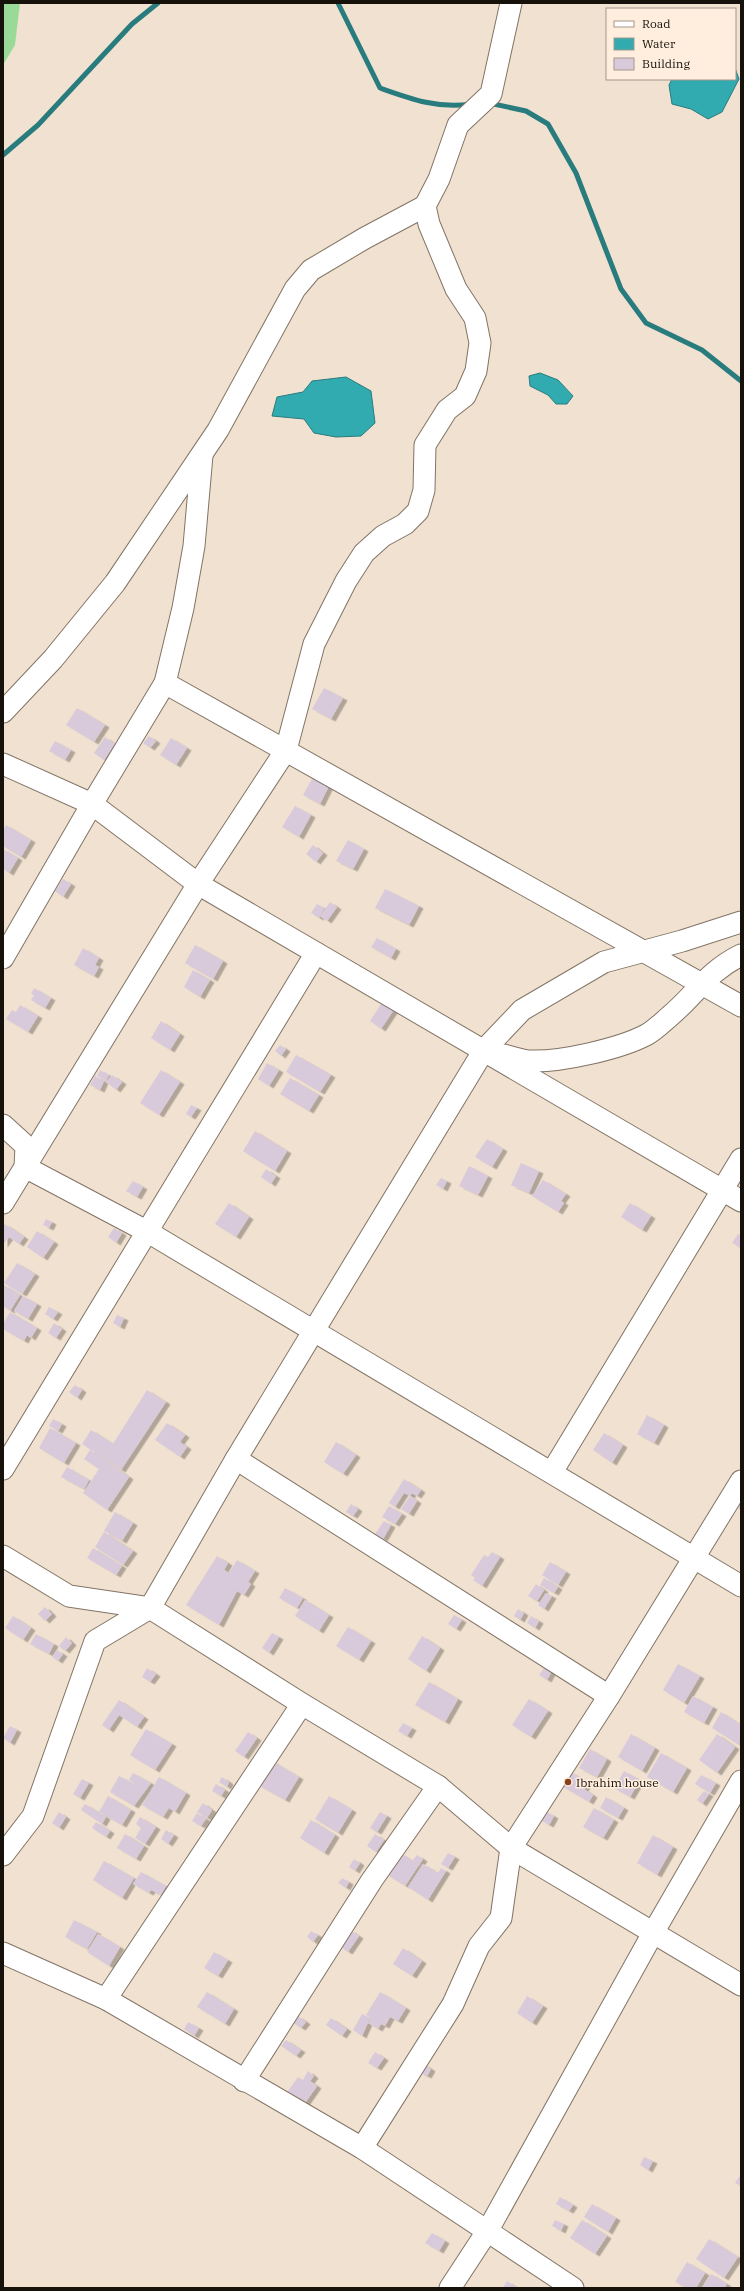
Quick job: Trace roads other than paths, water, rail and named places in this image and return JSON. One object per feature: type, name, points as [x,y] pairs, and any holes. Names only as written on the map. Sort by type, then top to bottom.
[{"type":"street","points":[[3,712],[53,658],[115,583],[218,430],[295,289],[310,270],[365,238],[425,206],[439,179],[458,125],[492,94],[511,3]]},
{"type":"street","points":[[3,1203],[198,884],[286,750],[314,644],[332,607],[364,553],[383,536],[405,524],[418,510],[424,490],[425,445],[447,410],[465,396],[476,370],[480,344],[475,318],[456,289],[429,224],[425,206]]},
{"type":"street","points":[[3,958],[92,804],[165,683],[183,608],[194,546],[203,453]]},
{"type":"street","points":[[165,683],[741,1006]]},
{"type":"street","points":[[3,764],[92,804],[198,884],[741,1201]]},
{"type":"street","points":[[3,1855],[33,1816],[95,1641],[150,1608],[236,1459],[484,1050],[522,1010],[604,962],[682,941],[741,922]]},
{"type":"street","points":[[3,1469],[316,953]]},
{"type":"street","points":[[484,1050],[530,1061],[576,1056],[623,1045],[648,1034],[671,1015],[700,983],[724,964],[741,955]]},
{"type":"street","points":[[3,1125],[26,1146],[25,1167]]},
{"type":"street","points":[[552,1472],[741,1160]]},
{"type":"street","points":[[25,1167],[148,1232],[314,1329],[741,1586]]},
{"type":"street","points":[[236,1459],[609,1696]]},
{"type":"street","points":[[362,2148],[453,2004],[479,1946],[501,1918],[511,1848],[609,1696],[741,1482]]},
{"type":"street","points":[[3,1556],[69,1596],[150,1608],[302,1704],[438,1786],[511,1848],[741,1985]]},
{"type":"street","points":[[106,1999],[302,1704]]},
{"type":"street","points":[[450,2288],[488,2230],[653,1933],[741,1781]]},
{"type":"street","points":[[244,2081],[372,1880],[438,1786]]},
{"type":"street","points":[[3,1953],[106,1999],[244,2081],[362,2148],[488,2230],[573,2288]]},
{"type":"water","points":[[736,71],[739,79],[722,112],[708,119],[691,109],[672,104],[669,85],[672,80],[736,80]]},
{"type":"water","points":[[540,373],[558,380],[573,396],[567,404],[556,404],[548,395],[530,386],[529,376]]},
{"type":"water","points":[[346,377],[371,391],[375,423],[361,436],[336,437],[314,433],[304,419],[272,416],[277,397],[303,392],[312,381]]},
{"type":"waterway","points":[[3,155],[38,125],[132,24],[158,3]]},
{"type":"waterway","points":[[338,3],[380,88],[414,99],[436,104],[471,104]]},
{"type":"waterway","points":[[489,103],[526,111],[548,124],[576,173],[621,289],[646,323],[702,350],[741,381]]},
{"type":"place","name":"Ibrahim house","points":[[568,1782]]}]
